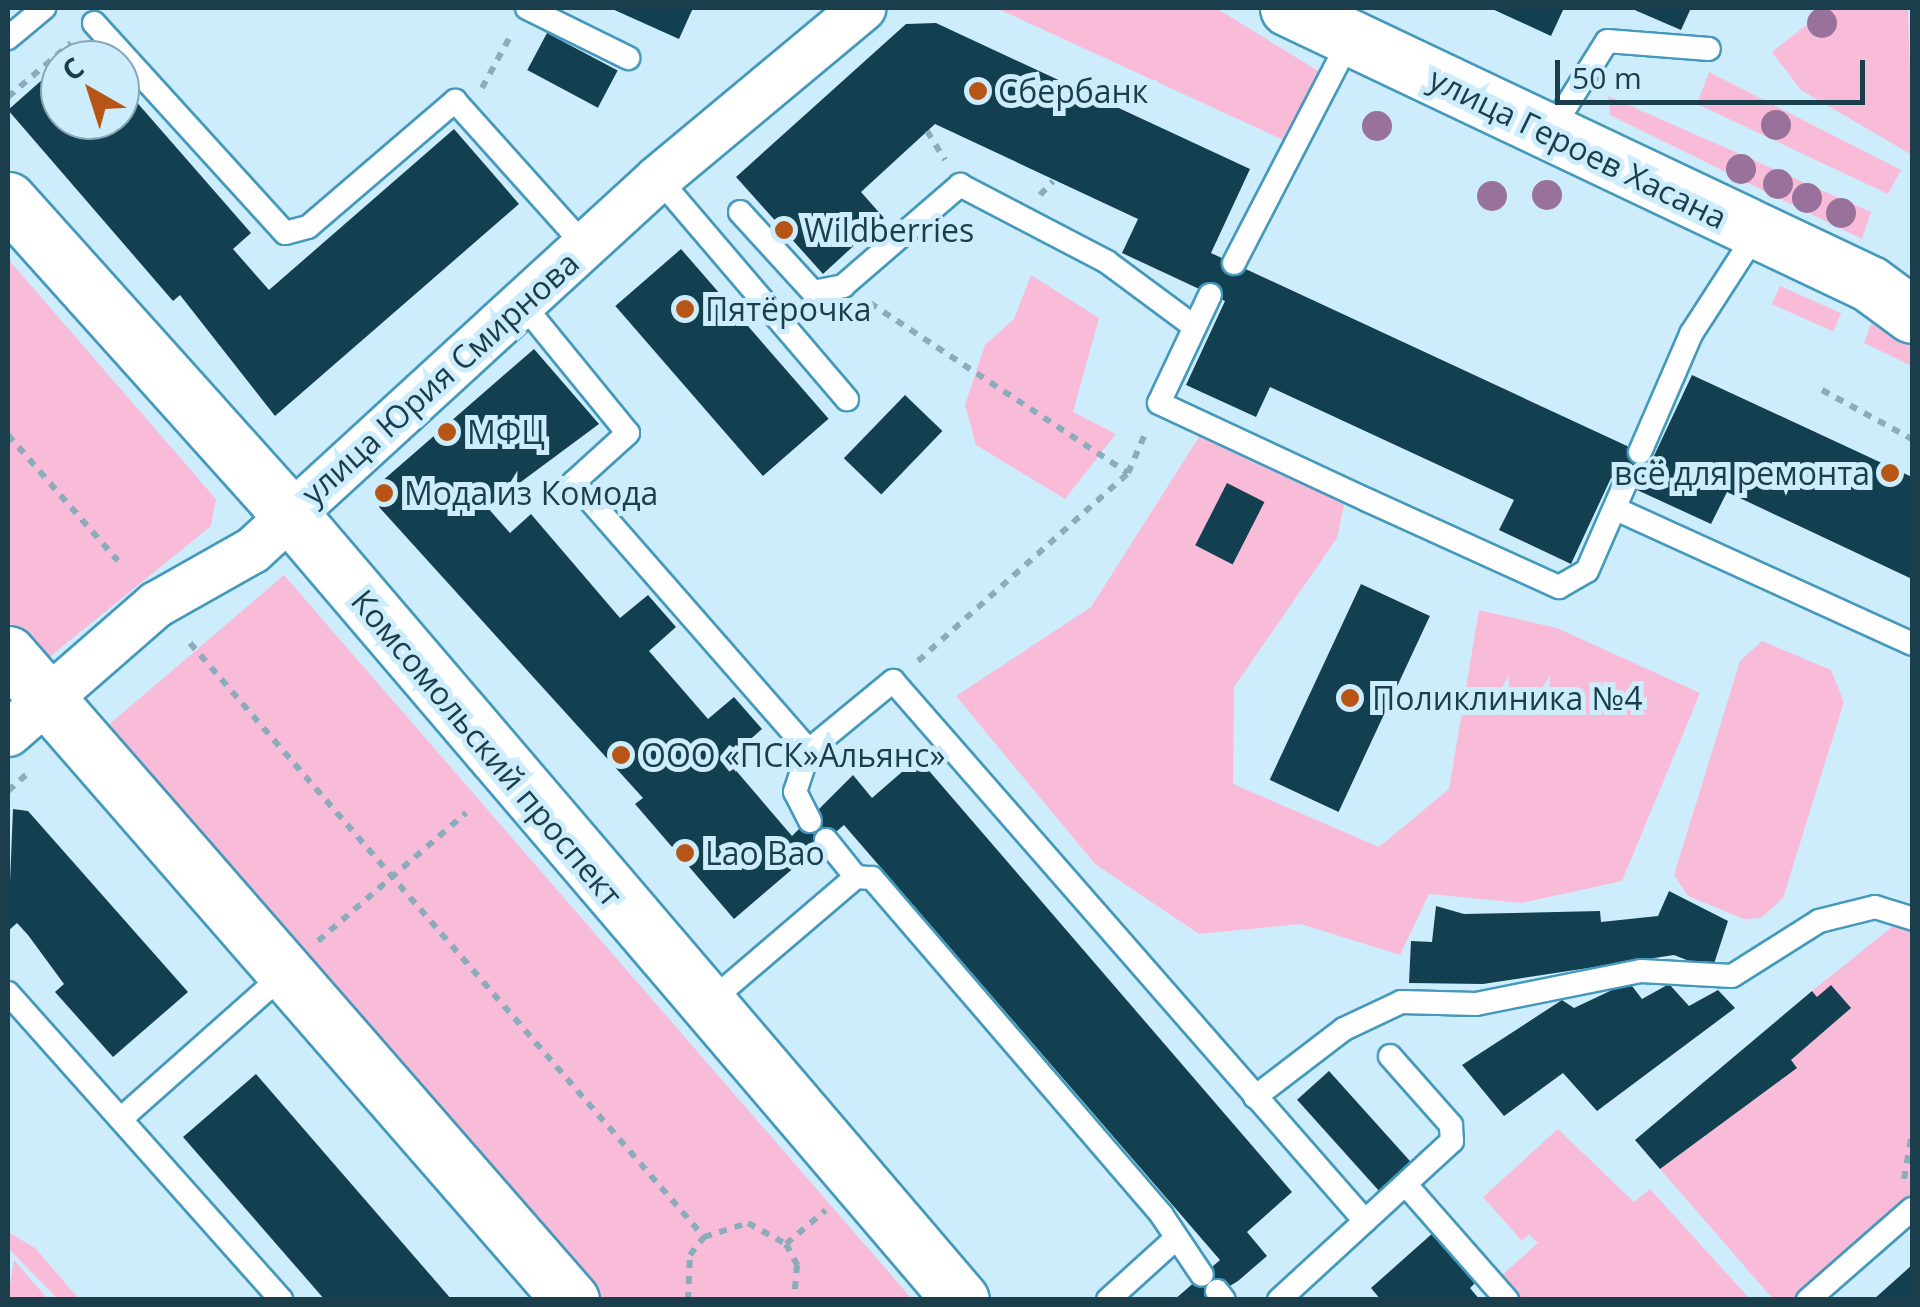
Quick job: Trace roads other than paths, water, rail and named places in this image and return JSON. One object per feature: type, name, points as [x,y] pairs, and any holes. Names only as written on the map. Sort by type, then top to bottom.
[{"type":"street","name":"улица Юрия Смирнова","points":[[27,716],[156,604],[252,550],[658,178],[862,8]]},
{"type":"street","name":"улица Героев Хасана","points":[[1288,8],[1550,132],[1755,235],[1902,288]]},
{"type":"street","name":"Комсомольский проспект","points":[[8,200],[290,514],[704,1008],[962,1300]]},
{"type":"street","points":[[8,654],[27,716],[301,957],[571,1300]]},
{"type":"lane","points":[[8,38],[44,8]]},
{"type":"lane","points":[[522,15],[628,58]]},
{"type":"lane","points":[[94,23],[285,233],[308,227],[455,102],[586,246]]},
{"type":"lane","points":[[1234,263],[1351,37]]},
{"type":"lane","points":[[1550,132],[1607,41],[1709,49]]},
{"type":"lane","points":[[658,178],[847,399]]},
{"type":"lane","points":[[740,212],[813,292],[844,286],[960,185],[1106,262],[1195,327]]},
{"type":"lane","points":[[1640,452],[1691,334],[1755,235]]},
{"type":"lane","points":[[1210,294],[1159,403],[1559,586],[1587,571],[1625,484]]},
{"type":"lane","points":[[521,302],[628,433],[574,482],[808,750]]},
{"type":"lane","points":[[1616,509],[1912,644]]},
{"type":"lane","points":[[810,820],[796,792],[808,750],[894,681],[1365,1221]]},
{"type":"lane","points":[[826,840],[856,877],[885,892],[1161,1214],[1172,1242],[1214,1289]]},
{"type":"lane","points":[[704,1008],[856,877]]},
{"type":"lane","points":[[1255,1097],[1344,1029],[1402,1002],[1476,1004],[1641,971],[1732,976],[1819,921],[1875,907],[1912,918]]},
{"type":"lane","points":[[123,1117],[301,957]]},
{"type":"lane","points":[[8,994],[123,1117],[282,1300]]},
{"type":"lane","points":[[1279,1300],[1445,1154],[1451,1126],[1390,1056]]},
{"type":"lane","points":[[1407,1186],[1507,1300]]},
{"type":"lane","points":[[1808,1300],[1912,1210]]},
{"type":"lane","points":[[1108,1300],[1172,1242]]},
{"type":"place","name":"Сбербанк","points":[[978,91]]},
{"type":"place","name":"Wildberries","points":[[784,230]]},
{"type":"place","name":"Пятёрочка","points":[[685,309]]},
{"type":"place","name":"МФЦ","points":[[447,432]]},
{"type":"place","name":"всё для ремонта","points":[[1890,473]]},
{"type":"place","name":"Мода из Комода","points":[[384,493]]},
{"type":"place","name":"Поликлиника №4","points":[[1350,698]]},
{"type":"place","name":"ООО «ПСК»Альянс»","points":[[621,755]]},
{"type":"place","name":"Lao Bao","points":[[685,853]]}]
